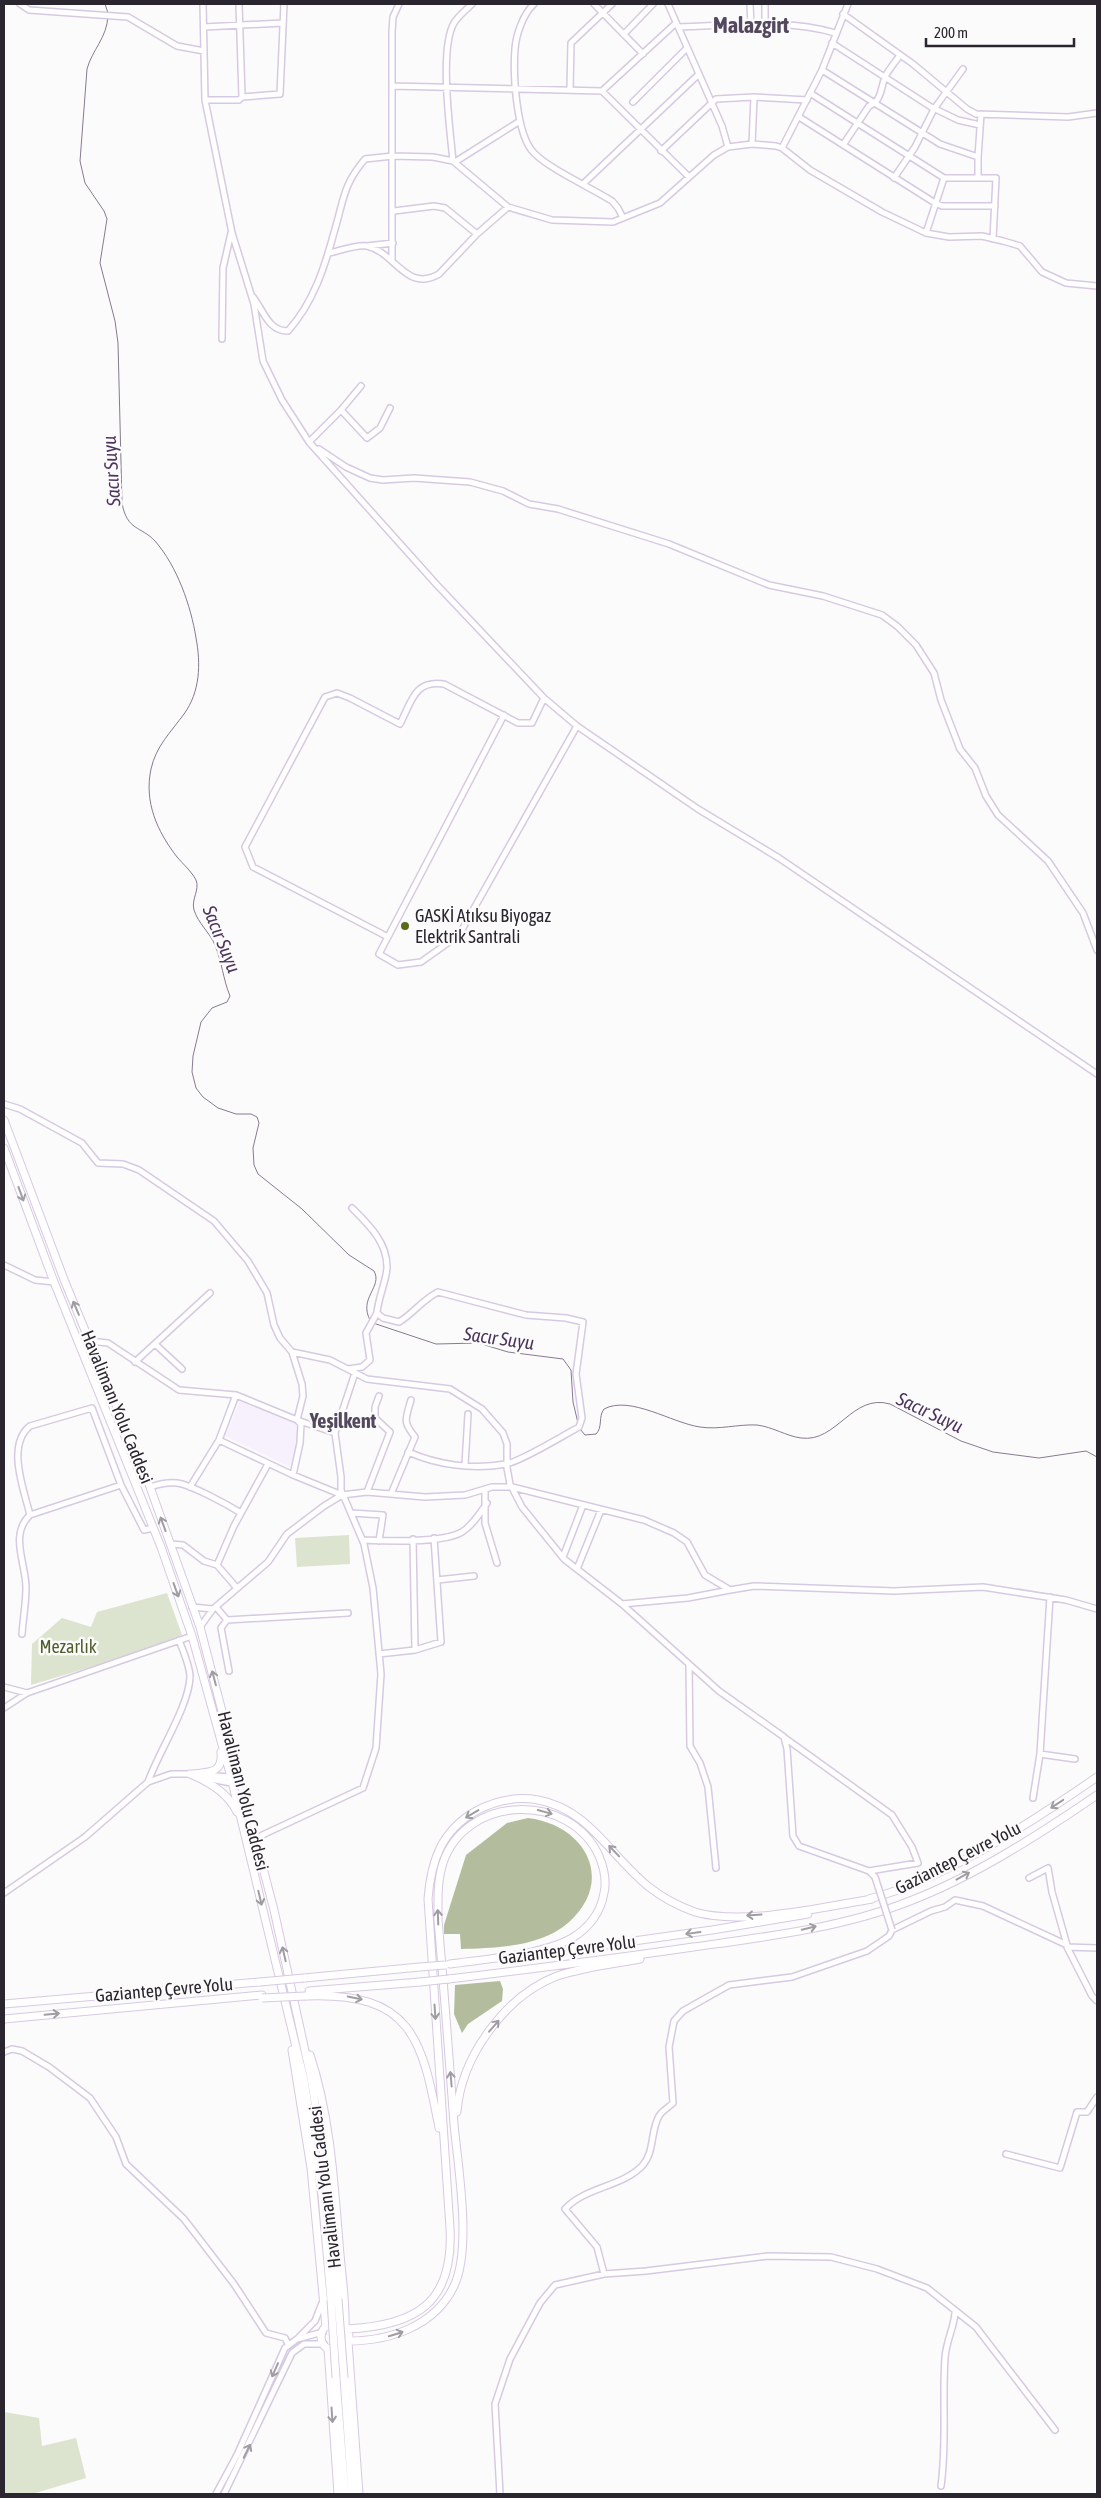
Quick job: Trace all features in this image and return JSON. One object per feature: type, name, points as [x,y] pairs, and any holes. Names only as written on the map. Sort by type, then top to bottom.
[{"type":"highway","name":"Havalimanı Yolu Caddesi","points":[[4,1120],[40,1217],[150,1487],[171,1544],[200,1627],[256,1838],[302,2038],[325,2163],[340,2378],[352,2494]]},
{"type":"highway","name":"Havalimanı Yolu Caddesi","points":[[4,1148],[54,1282],[153,1528],[192,1636],[232,1781],[288,2020],[304,2080],[315,2142],[334,2300]]},
{"type":"highway","points":[[190,1774],[210,1772],[221,1764],[220,1734]]},
{"type":"highway","points":[[190,1774],[204,1779],[221,1792],[235,1808],[241,1821]]},
{"type":"highway","name":"Gaziantep Çevre Yolu","points":[[4,2004],[448,1965],[560,1952],[790,1918],[872,1899],[905,1887],[948,1867],[1023,1826],[1097,1777]]},
{"type":"highway","name":"Gaziantep Çevre Yolu","points":[[4,2019],[305,1994],[449,1979],[561,1966],[793,1932],[876,1912],[911,1901],[956,1880],[1030,1839],[1097,1795]]},
{"type":"highway","points":[[324,2330],[336,2324],[346,2328],[384,2326],[403,2320],[418,2312],[441,2287],[450,2261],[451,2249],[428,1900],[434,1859],[452,1828],[467,1816],[487,1805],[518,1798],[538,1800],[560,1806],[574,1814],[591,1828],[648,1886],[672,1903],[697,1912],[722,1917],[754,1915],[804,1910],[872,1899]]},
{"type":"highway","points":[[448,1965],[540,1949],[571,1938],[583,1931],[598,1911],[606,1884],[603,1866],[595,1848],[584,1833],[572,1823],[543,1811],[524,1808],[505,1810],[491,1814],[460,1835],[443,1862],[439,1880],[438,1920],[460,2187]]},
{"type":"highway","points":[[326,2346],[340,2350],[348,2342],[384,2337],[406,2331],[426,2319],[442,2304],[454,2287],[461,2259],[457,2114],[462,2078],[468,2063],[483,2038],[503,2016],[532,1990],[555,1977],[577,1970],[793,1932]]},
{"type":"highway","points":[[305,1994],[332,1995],[367,2001],[397,2018],[411,2032],[424,2060],[432,2094],[447,2188]]},
{"type":"highway","points":[[288,2020],[311,2168],[338,2494]]},
{"type":"highway","points":[[302,2038],[314,2068],[326,2128],[336,2206],[359,2494]]},
{"type":"highway","name":"Havalimanı Yolu Caddesi","points":[[340,2378],[345,2494]]},
{"type":"street","points":[[20,4],[29,10],[116,16],[138,21],[163,39],[181,48],[204,51]]},
{"type":"street","points":[[203,4],[205,100],[232,233],[250,292],[263,361],[282,400],[310,443],[437,584],[544,698],[577,726],[698,809],[779,858],[1097,1074]]},
{"type":"street","points":[[239,4],[242,97]]},
{"type":"street","points":[[205,100],[239,100],[242,97],[280,94],[284,4]]},
{"type":"street","points":[[392,262],[394,211],[393,17],[399,4]]},
{"type":"street","points":[[454,162],[446,88],[450,32],[454,22],[472,4]]},
{"type":"street","points":[[534,4],[519,30],[515,48],[516,88],[520,121],[527,145],[534,154],[612,201],[623,218]]},
{"type":"street","points":[[594,4],[643,54]]},
{"type":"street","points":[[570,89],[571,43],[612,4]]},
{"type":"street","points":[[624,33],[653,4]]},
{"type":"street","points":[[668,4],[722,126],[728,147]]},
{"type":"street","points":[[750,4],[751,26]]},
{"type":"street","points":[[765,4],[765,25]]},
{"type":"street","points":[[782,148],[822,70],[848,4]]},
{"type":"street","points":[[844,14],[900,55],[967,109],[981,114],[1068,117],[1097,113]]},
{"type":"street","points":[[204,27],[283,23]]},
{"type":"street","points":[[602,91],[677,25],[765,25],[821,28],[835,33]]},
{"type":"street","points":[[832,43],[934,109],[958,120],[980,125]]},
{"type":"street","points":[[633,102],[687,48]]},
{"type":"street","points":[[843,145],[869,106],[875,104],[880,96],[885,77],[900,55]]},
{"type":"street","points":[[894,178],[909,156],[934,109],[963,69]]},
{"type":"street","points":[[822,70],[922,133],[955,151],[978,157]]},
{"type":"street","points":[[583,184],[642,131],[699,74]]},
{"type":"street","points":[[392,86],[602,91],[689,177]]},
{"type":"street","points":[[810,93],[944,178],[996,178],[994,238]]},
{"type":"street","points":[[661,151],[711,101],[716,99],[754,97],[807,100]]},
{"type":"street","points":[[752,144],[754,97]]},
{"type":"street","points":[[978,178],[981,114]]},
{"type":"street","points":[[798,117],[935,204],[942,206],[995,206]]},
{"type":"street","points":[[454,162],[520,121]]},
{"type":"street","points":[[250,292],[270,324],[280,331],[288,331],[317,288],[329,252],[341,198],[354,173],[365,159],[393,156],[432,157],[454,162],[508,207],[552,220],[614,222],[660,203],[714,155],[728,147],[752,144],[782,148],[810,170],[874,208],[926,233],[949,237],[982,236],[1020,246],[1042,272],[1066,283],[1097,286]]},
{"type":"street","points":[[926,233],[944,178]]},
{"type":"street","points":[[394,211],[434,206],[446,208],[476,234]]},
{"type":"street","points":[[367,246],[392,262],[409,276],[421,279],[431,278],[439,274],[476,234],[508,207]]},
{"type":"street","points":[[222,339],[223,268],[232,233]]},
{"type":"street","points":[[329,252],[393,243]]},
{"type":"street","points":[[310,443],[361,386]]},
{"type":"street","points":[[341,410],[367,438],[380,428],[390,408]]},
{"type":"street","points":[[310,443],[346,466],[370,478],[383,480],[414,478],[470,482],[503,491],[528,504],[558,509],[669,544],[769,585],[823,596],[882,615],[897,626],[916,645],[934,673],[941,700],[960,749],[975,768],[986,796],[998,815],[1048,861],[1083,913],[1097,950]]},
{"type":"street","points":[[388,937],[253,867],[245,847],[317,708],[325,697],[336,693],[350,698],[400,724],[417,691],[424,684],[432,682],[444,684],[518,723],[532,723],[544,698]]},
{"type":"street","points":[[504,716],[379,954],[398,965],[421,962],[459,934],[577,726]]},
{"type":"street","points":[[4,1104],[20,1109],[82,1143],[98,1163],[123,1164],[139,1170],[214,1221],[248,1261],[267,1292],[272,1309],[272,1318],[280,1338],[292,1352],[304,1389],[297,1420],[300,1424],[301,1436],[294,1475]]},
{"type":"street","points":[[346,1369],[362,1367],[370,1360],[366,1333],[375,1315],[387,1268],[376,1231],[352,1208]]},
{"type":"street","points":[[4,1265],[35,1280],[54,1282]]},
{"type":"street","points":[[375,1315],[400,1322],[410,1316],[425,1298],[438,1292],[526,1315],[566,1318],[583,1322],[576,1374],[580,1425],[507,1464],[465,1465],[430,1462],[408,1452]]},
{"type":"street","points":[[135,1362],[210,1293]]},
{"type":"street","points":[[90,1342],[108,1344],[179,1390],[236,1395],[335,1433]]},
{"type":"street","points":[[155,1344],[182,1369]]},
{"type":"street","points":[[292,1352],[330,1360],[367,1379],[450,1389],[482,1409],[503,1433],[507,1444],[507,1464],[514,1495],[563,1557],[622,1604],[719,1691],[892,1815],[912,1847],[918,1864],[868,1871]]},
{"type":"street","points":[[256,1838],[363,1788],[376,1748],[381,1674],[373,1588],[362,1540],[342,1495],[335,1433],[355,1373]]},
{"type":"street","points":[[190,1487],[219,1440],[236,1395]]},
{"type":"street","points":[[367,1492],[390,1432],[375,1418],[375,1407],[379,1396]]},
{"type":"street","points":[[391,1494],[415,1438],[408,1430],[406,1422],[411,1400]]},
{"type":"street","points":[[30,1515],[19,1463],[19,1448],[24,1431],[30,1426],[92,1408],[122,1484],[144,1530],[153,1528]]},
{"type":"street","points":[[465,1465],[468,1414]]},
{"type":"street","points":[[219,1440],[268,1464],[342,1495]]},
{"type":"street","points":[[217,1565],[241,1514],[268,1464]]},
{"type":"street","points":[[150,1487],[172,1483],[190,1487],[241,1514]]},
{"type":"street","points":[[22,1634],[26,1591],[19,1533],[24,1520],[30,1515],[65,1505],[122,1484]]},
{"type":"street","points":[[200,1627],[215,1608],[236,1587],[268,1562],[287,1534],[342,1495],[367,1492],[425,1497],[465,1495],[485,1489],[512,1487],[644,1520],[674,1533],[687,1542],[705,1575],[730,1590]]},
{"type":"street","points":[[485,1489],[487,1503],[485,1524],[497,1563]]},
{"type":"street","points":[[362,1540],[413,1540],[462,1532],[478,1517],[487,1503]]},
{"type":"street","points":[[563,1557],[584,1505]]},
{"type":"street","points":[[577,1569],[601,1510]]},
{"type":"street","points":[[351,1513],[384,1515],[379,1541]]},
{"type":"street","points":[[379,1654],[415,1650],[441,1642],[434,1538]]},
{"type":"street","points":[[413,1540],[415,1650]]},
{"type":"street","points":[[171,1544],[183,1545],[204,1561],[217,1565],[236,1587]]},
{"type":"street","points":[[437,1580],[474,1576]]},
{"type":"street","points":[[622,1604],[688,1598],[754,1586],[894,1590],[983,1587],[1050,1597],[1097,1609]]},
{"type":"street","points":[[1033,1798],[1040,1754],[1050,1597]]},
{"type":"street","points":[[192,1607],[215,1608],[227,1620],[348,1613]]},
{"type":"street","points":[[227,1620],[221,1628],[230,1671]]},
{"type":"street","points":[[4,1708],[27,1693],[44,1689],[78,1674],[192,1636]]},
{"type":"street","points":[[148,1782],[155,1763],[173,1728],[188,1688],[190,1676],[179,1640]]},
{"type":"street","points":[[689,1664],[690,1746],[700,1763],[708,1787],[716,1868]]},
{"type":"street","points":[[4,1687],[27,1693]]},
{"type":"street","points":[[784,1737],[793,1836],[799,1846],[868,1871],[875,1877],[892,1930]]},
{"type":"street","points":[[1040,1754],[1075,1759]]},
{"type":"street","points":[[4,1893],[85,1837],[148,1782],[172,1774],[190,1774],[241,1781]]},
{"type":"street","points":[[604,2274],[597,2247],[565,2209],[599,2188],[630,2175],[644,2164],[651,2151],[659,2115],[673,2103],[669,2047],[674,2021],[683,2011],[729,1985],[792,1977],[867,1951],[889,1936],[892,1930],[931,1911],[945,1908],[955,1900],[964,1900],[983,1906],[1067,1945],[1052,1892],[1048,1868],[1029,1878]]},
{"type":"street","points":[[1097,1948],[1067,1947],[1092,1996],[1097,2001]]},
{"type":"street","points":[[4,2052],[12,2049],[22,2051],[49,2067],[90,2098],[116,2137],[126,2164],[184,2219],[234,2284],[266,2332],[285,2338],[288,2344]]},
{"type":"street","points":[[1006,2154],[1060,2168],[1076,2112],[1087,2112],[1097,2098]]},
{"type":"street","points":[[500,2494],[495,2404],[510,2359],[540,2303],[555,2285],[604,2274],[646,2271],[768,2256],[831,2257],[877,2269],[927,2288],[941,2297],[956,2312],[976,2327],[1055,2430]]},
{"type":"street","points":[[297,2339],[315,2321],[322,2307],[323,2298]]},
{"type":"street","points":[[942,2486],[944,2456],[944,2358],[947,2340],[956,2312]]},
{"type":"street","points":[[216,2494],[237,2455],[285,2348],[297,2339],[324,2330]]},
{"type":"street","points":[[224,2494],[292,2353],[304,2344],[326,2346]]},
{"type":"shaded area","points":[[240,1401],[296,1424],[298,1440],[290,1467],[225,1436]]},
{"type":"green space","points":[[349,1535],[350,1564],[297,1567],[295,1538]]},
{"type":"green space","name":"Mezarlık","points":[[167,1593],[182,1635],[137,1653],[31,1685],[32,1644],[62,1618],[91,1627],[97,1612]]},
{"type":"green space","points":[[528,1818],[548,1823],[565,1831],[579,1843],[588,1857],[592,1873],[590,1890],[582,1907],[568,1923],[557,1931],[531,1942],[503,1947],[461,1949],[460,1934],[444,1934],[444,1925],[466,1855],[507,1823]]},
{"type":"green space","points":[[500,1981],[503,1989],[502,2001],[468,2024],[462,2033],[454,2014],[455,1985]]},
{"type":"green space","points":[[4,2412],[39,2418],[42,2446],[76,2438],[86,2478],[32,2494],[4,2494]]},
{"type":"waterway","name":"Sacır Suyu","points":[[105,4],[108,13]]},
{"type":"waterway","name":"Sacır Suyu","points":[[108,16],[105,31],[87,69],[80,161],[85,183],[104,211],[107,219],[100,263],[115,321],[118,343],[122,503],[127,519],[155,541],[176,574],[191,613],[199,668],[196,687],[189,705],[156,753],[151,769],[149,793],[158,826],[177,857],[196,880],[194,910],[215,945],[230,996],[227,1002],[212,1008],[201,1022],[193,1056],[192,1072],[196,1088],[203,1097],[218,1108],[236,1114],[251,1114],[257,1117],[259,1123],[253,1148],[254,1165],[258,1174],[302,1209],[349,1255],[374,1271],[375,1282],[367,1305],[370,1320]]},
{"type":"waterway","name":"Sacır Suyu","points":[[373,1323],[436,1344],[478,1343],[508,1352],[563,1359],[571,1370],[573,1402],[578,1423]]},
{"type":"waterway","name":"Sacır Suyu","points":[[580,1429],[585,1435],[596,1434],[604,1409],[626,1405],[638,1407],[700,1427],[757,1425],[795,1437],[814,1438],[835,1427],[865,1405],[877,1403],[890,1404],[961,1441],[993,1452],[1039,1458],[1086,1451],[1097,1457]]},
{"type":"place","name":"GASKİ Atıksu Biyogaz Elektrik Santrali","points":[[405,926]]},
{"type":"district","name":"Malazgirt","points":[[751,25]]},
{"type":"district","name":"Yeşilkent","points":[[343,1421]]}]
